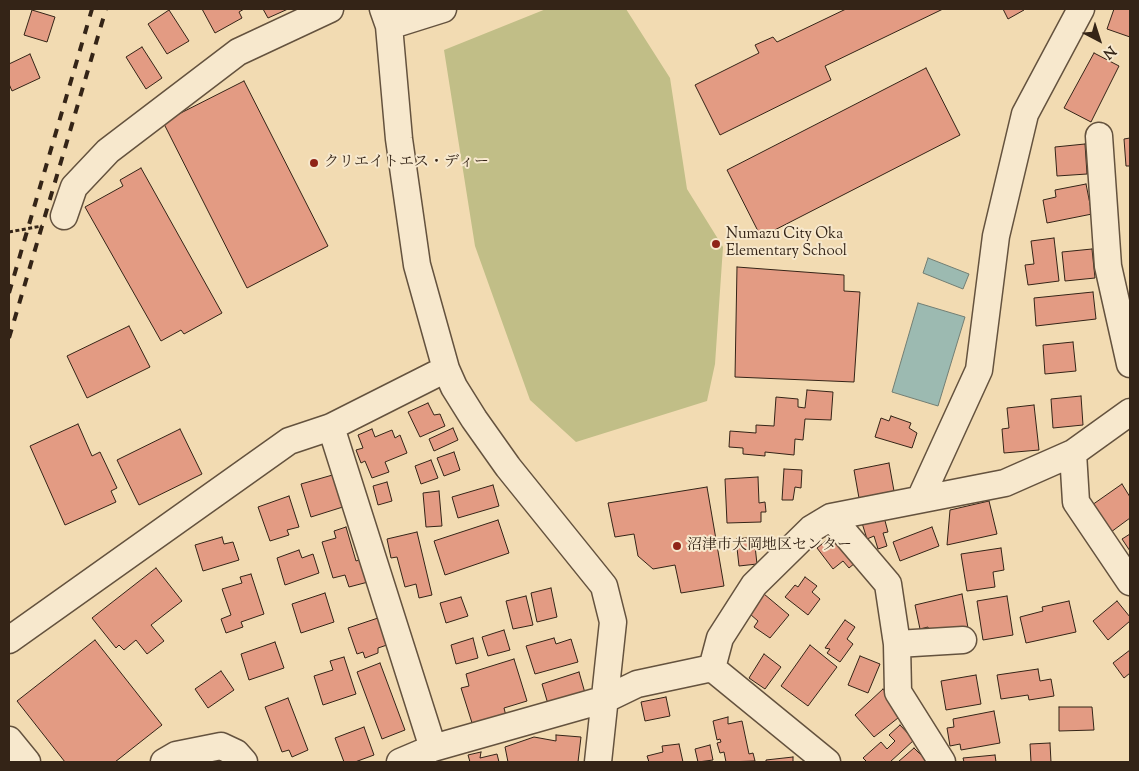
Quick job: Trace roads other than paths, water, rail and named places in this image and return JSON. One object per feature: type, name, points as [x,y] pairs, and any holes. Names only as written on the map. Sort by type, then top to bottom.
[{"type":"street","points":[[64,216],[74,187],[108,151],[238,52],[330,9]]},
{"type":"street","points":[[443,9],[386,18],[399,139],[417,265],[446,369],[474,420],[508,467],[604,586],[613,622],[598,762]]},
{"type":"street","points":[[920,499],[979,370],[996,236],[1026,114],[1081,9]]},
{"type":"street","points":[[1099,136],[1108,266],[1130,364]]},
{"type":"street","points":[[9,640],[289,441],[332,427],[446,369]]},
{"type":"street","points":[[712,668],[720,638],[754,585],[811,529],[831,517],[1004,483],[1073,453],[1130,412]]},
{"type":"street","points":[[332,427],[434,748]]},
{"type":"street","points":[[1073,453],[1076,502],[1130,582]]},
{"type":"street","points":[[831,517],[888,584],[896,644],[898,692],[942,762]]},
{"type":"street","points":[[896,644],[962,640]]},
{"type":"street","points":[[400,762],[434,748],[606,699],[638,684],[712,668]]},
{"type":"street","points":[[712,668],[827,762]]},
{"type":"street","points":[[9,740],[27,762]]},
{"type":"street","points":[[164,762],[176,755],[221,746],[236,753],[244,762]]},
{"type":"water","points":[[928,258],[969,274],[963,289],[923,273]]},
{"type":"water","points":[[918,303],[965,317],[938,406],[892,392]]},
{"type":"railway","points":[[9,293],[92,9]]},
{"type":"railway","points":[[9,338],[106,9]]},
{"type":"place","name":"クリエイトエス・ディー","points":[[314,163]]},
{"type":"place","name":"Numazu City Oka Elementary School","points":[[716,244]]},
{"type":"place","name":"沼津市大岡地区センター","points":[[677,546]]}]
